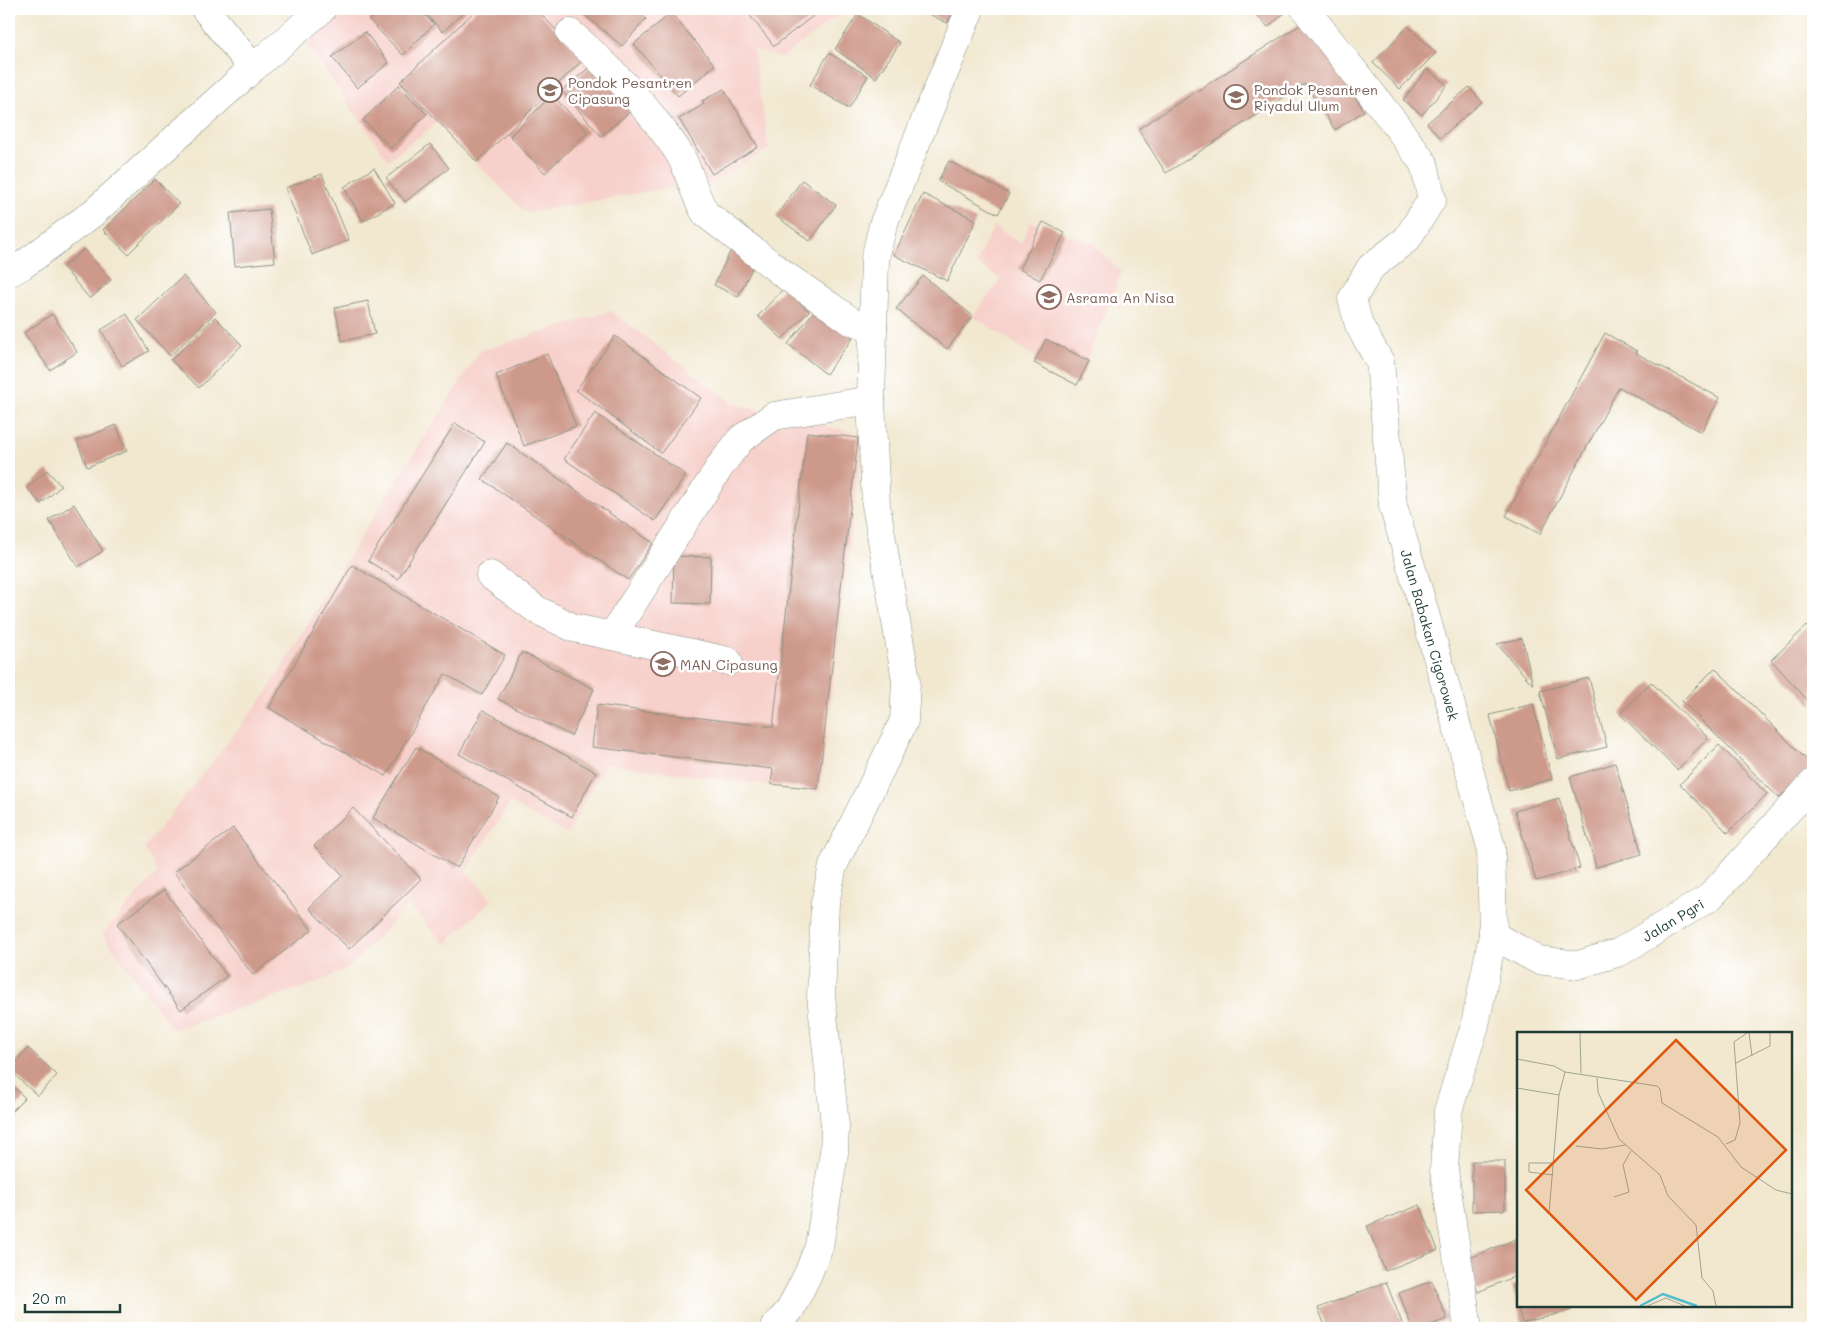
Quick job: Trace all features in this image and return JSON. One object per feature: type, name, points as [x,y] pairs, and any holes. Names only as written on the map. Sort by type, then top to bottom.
[{"type":"street","points":[[205,9],[253,68]]},
{"type":"street","points":[[9,273],[92,213],[253,68],[322,9]]},
{"type":"street","points":[[774,1328],[790,1310],[808,1274],[819,1246],[832,1169],[834,1125],[821,996],[826,903],[832,866],[904,722],[906,680],[876,505],[871,400],[875,259],[883,225],[970,9]]},
{"type":"street","name":"Jalan Babakan Cigorowek","points":[[1305,9],[1396,125],[1424,164],[1432,199],[1406,239],[1371,267],[1352,299],[1359,325],[1380,362],[1393,506],[1491,846],[1493,935],[1475,1025],[1448,1111],[1444,1170],[1468,1328]]},
{"type":"street","points":[[570,33],[616,73],[635,94],[675,146],[682,157],[700,206],[706,214],[786,276],[830,306],[851,320],[873,327]]},
{"type":"street","points":[[612,636],[721,465],[741,439],[774,416],[871,400]]},
{"type":"street","points":[[490,575],[537,610],[574,628],[728,661]]},
{"type":"street","name":"Jalan Pgri","points":[[1493,935],[1538,960],[1578,965],[1620,952],[1710,898],[1813,783]]},
{"type":"shaded area","name":"Pondok Pesantren Cipasung","points":[[341,9],[846,9],[782,58],[753,50],[769,149],[710,184],[656,190],[526,213],[437,123],[388,160],[306,43]]},
{"type":"shaded area","name":"Asrama An Nisa","points":[[1030,222],[1093,243],[1121,273],[1077,385],[973,316],[1001,279],[976,263],[994,226],[1021,244]]},
{"type":"shaded area","name":"MAN Cipasung","points":[[611,311],[733,404],[863,435],[820,792],[605,764],[567,834],[510,803],[466,871],[492,900],[445,944],[408,905],[350,967],[316,983],[173,1030],[102,934],[158,872],[144,848],[266,694],[349,555],[480,351]],"holes":[[[615,336],[701,398],[661,452],[576,391]],[[547,355],[576,425],[524,446],[496,375]],[[595,414],[686,475],[656,520],[564,459]],[[455,423],[485,442],[397,579],[368,560]],[[807,432],[858,438],[818,789],[771,784],[773,769],[593,747],[598,705],[773,727]],[[507,443],[653,544],[629,579],[483,480]],[[675,556],[711,557],[710,604],[673,603]],[[352,565],[505,655],[482,695],[445,674],[386,775],[270,707]],[[523,652],[594,689],[571,736],[499,699]],[[483,710],[596,772],[572,816],[459,755]],[[416,747],[499,797],[457,868],[374,818]],[[353,808],[421,879],[349,949],[309,908],[343,875],[314,846]],[[233,828],[311,930],[253,975],[174,873]],[[164,890],[227,976],[181,1010],[117,924]]]},
{"type":"building","points":[[380,9],[419,9],[434,24],[403,55],[369,20]]},
{"type":"building","points":[[421,9],[467,9],[443,32]]},
{"type":"building","points":[[477,9],[536,9],[584,59],[477,162],[400,82]]},
{"type":"building","points":[[578,9],[635,9],[646,19],[622,46]]},
{"type":"building","points":[[753,9],[822,9],[774,46],[748,13]]},
{"type":"building","points":[[919,9],[955,9],[947,23]]},
{"type":"building","points":[[1256,9],[1289,9],[1268,27],[1253,11]]},
{"type":"building","points":[[671,13],[715,65],[678,96],[634,44]]},
{"type":"building","points":[[858,14],[900,43],[876,78],[835,49]]},
{"type":"building","name":"Pondok Pesantren Riyadul Ulum","points":[[1306,21],[1364,111],[1335,130],[1305,84],[1166,173],[1138,129]]},
{"type":"building","points":[[1408,26],[1436,53],[1400,89],[1373,63]]},
{"type":"building","points":[[365,32],[389,63],[357,88],[332,57]]},
{"type":"building","points":[[829,53],[868,76],[849,108],[810,85]]},
{"type":"building","points":[[593,64],[633,109],[601,136],[562,91]]},
{"type":"building","points":[[1427,69],[1447,85],[1422,115],[1403,100]]},
{"type":"building","points":[[399,85],[427,114],[391,148],[363,120]]},
{"type":"building","points":[[1469,87],[1482,102],[1440,138],[1427,123]]},
{"type":"building","points":[[724,89],[758,147],[712,174],[679,119],[704,104],[702,101]]},
{"type":"building","points":[[552,95],[588,132],[545,173],[510,136]]},
{"type":"building","points":[[430,144],[449,168],[405,202],[386,178]]},
{"type":"building","points":[[949,161],[1009,194],[998,214],[938,181]]},
{"type":"building","points":[[374,168],[395,203],[363,221],[344,187]]},
{"type":"building","points":[[322,174],[349,240],[312,255],[285,188]]},
{"type":"building","points":[[155,179],[179,204],[128,254],[103,230]]},
{"type":"building","points":[[802,180],[836,205],[810,241],[776,216]]},
{"type":"building","points":[[923,194],[976,220],[947,281],[894,255]]},
{"type":"building","points":[[269,209],[275,262],[235,266],[230,213]]},
{"type":"building","points":[[1043,222],[1065,233],[1040,280],[1019,269]]},
{"type":"building","points":[[733,246],[757,258],[738,297],[714,285]]},
{"type":"building","points":[[84,249],[111,280],[90,299],[63,267]]},
{"type":"building","points":[[183,276],[216,312],[170,356],[137,320]]},
{"type":"building","points":[[923,276],[973,316],[947,349],[896,309]]},
{"type":"building","points":[[784,288],[809,311],[782,339],[758,316]]},
{"type":"building","points":[[368,301],[375,334],[342,341],[335,308]]},
{"type":"building","points":[[816,309],[853,338],[826,374],[788,344]]},
{"type":"building","points":[[52,314],[77,352],[50,370],[24,333]]},
{"type":"building","points":[[127,314],[149,351],[122,366],[101,330]]},
{"type":"building","points":[[215,317],[242,345],[199,388],[171,360]]},
{"type":"building","points":[[1605,333],[1637,351],[1636,353],[1720,398],[1701,432],[1619,387],[1540,534],[1506,516]]},
{"type":"building","points":[[615,336],[701,398],[661,453],[576,390]]},
{"type":"building","points":[[1046,339],[1089,361],[1077,385],[1034,363]]},
{"type":"building","points":[[547,354],[576,426],[524,446],[496,375]]},
{"type":"building","points":[[595,413],[686,475],[655,521],[564,459]]},
{"type":"building","points":[[455,423],[485,442],[398,579],[368,561]]},
{"type":"building","points":[[116,425],[127,451],[87,467],[77,441]]},
{"type":"building","points":[[807,432],[858,438],[818,789],[771,784],[773,769],[592,747],[597,705],[773,727]]},
{"type":"building","points":[[507,443],[653,543],[628,580],[482,479]]},
{"type":"building","points":[[47,470],[61,486],[41,504],[27,488]]},
{"type":"building","points":[[74,504],[103,551],[78,567],[49,520]]},
{"type":"building","points":[[674,556],[711,557],[710,604],[673,603]]},
{"type":"building","points":[[352,565],[505,655],[482,695],[445,674],[386,776],[269,708]]},
{"type":"building","points":[[1807,626],[1813,632],[1813,706],[1771,660]]},
{"type":"building","points":[[1522,638],[1533,685],[1497,644]]},
{"type":"building","points":[[522,652],[594,689],[571,736],[498,699]]},
{"type":"building","points":[[1715,668],[1812,765],[1779,798],[1682,701]]},
{"type":"building","points":[[1589,678],[1607,747],[1558,759],[1540,691]]},
{"type":"building","points":[[1651,682],[1708,738],[1677,770],[1620,714]]},
{"type":"building","points":[[1533,704],[1552,779],[1509,791],[1490,715]]},
{"type":"building","points":[[483,710],[596,772],[572,817],[459,754]]},
{"type":"building","points":[[1719,745],[1767,794],[1728,833],[1680,784]]},
{"type":"building","points":[[416,747],[499,797],[457,868],[373,818]]},
{"type":"building","points":[[1615,763],[1642,854],[1596,867],[1570,777]]},
{"type":"building","points":[[1559,798],[1580,868],[1536,881],[1515,811]]},
{"type":"building","points":[[353,808],[421,879],[349,949],[309,908],[343,875],[314,846]]},
{"type":"building","points":[[233,828],[312,930],[253,975],[174,872]]},
{"type":"building","points":[[164,890],[227,976],[181,1010],[117,924]]},
{"type":"building","points":[[28,1048],[57,1075],[38,1096],[9,1070]]},
{"type":"building","points":[[9,1082],[25,1098],[9,1114]]},
{"type":"building","points":[[1472,1161],[1505,1161],[1505,1210],[1472,1211]]},
{"type":"building","points":[[1420,1205],[1438,1250],[1385,1271],[1367,1226]]},
{"type":"building","points":[[1517,1238],[1517,1275],[1478,1292],[1465,1260]]},
{"type":"building","points":[[1432,1281],[1447,1319],[1423,1328],[1412,1328],[1399,1293]]},
{"type":"building","points":[[1386,1282],[1404,1328],[1326,1328],[1318,1308]]},
{"type":"building","points":[[1517,1284],[1517,1304],[1512,1286]]},
{"type":"building","points":[[1518,1307],[1570,1307],[1572,1310],[1522,1323]]},
{"type":"place","name":"Pondok Pesantren Cipasung","points":[[550,90]]},
{"type":"place","name":"Pondok Pesantren Riyadul Ulum","points":[[1236,97]]},
{"type":"place","name":"Asrama An Nisa","points":[[1049,297]]},
{"type":"place","name":"MAN Cipasung","points":[[663,664]]}]
